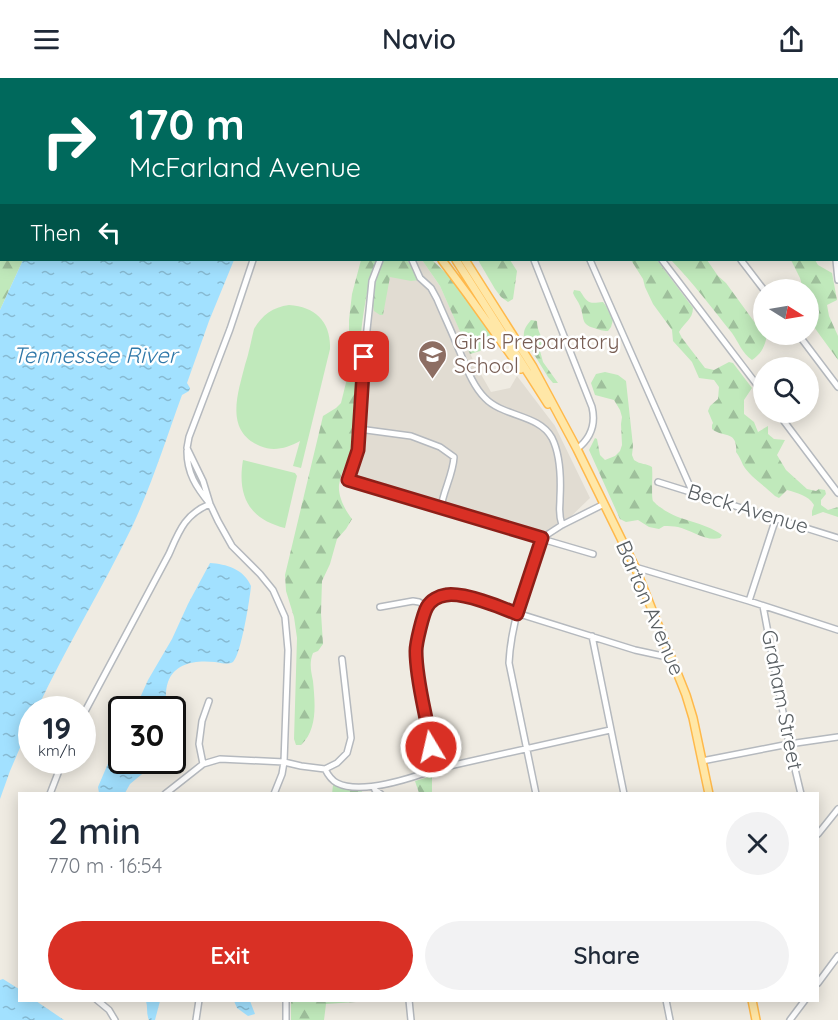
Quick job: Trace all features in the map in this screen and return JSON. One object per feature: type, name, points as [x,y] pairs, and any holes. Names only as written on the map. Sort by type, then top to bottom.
[{"type":"main road","points":[[443,261],[548,404]]},
{"type":"main road","name":"Barton Avenue","points":[[457,261],[567,431]]},
{"type":"main road","name":"Barton Avenue","points":[[466,261],[532,367],[577,449],[635,567],[686,695],[709,792]]},
{"type":"main road","points":[[752,1002],[756,1020]]},
{"type":"street","points":[[253,261],[187,448],[203,481],[210,504],[232,546],[273,590],[285,617],[288,650],[284,762],[275,792]]},
{"type":"street","points":[[380,261],[372,281],[358,450],[348,480],[593,554]]},
{"type":"street","points":[[412,261],[420,278],[431,288],[477,388],[495,406],[536,423],[551,437],[561,475],[559,513],[562,525]]},
{"type":"street","points":[[534,261],[595,418],[584,444],[577,449]]},
{"type":"street","points":[[590,261],[692,492]]},
{"type":"street","points":[[663,261],[753,380]]},
{"type":"street","points":[[742,261],[756,279]]},
{"type":"street","points":[[837,261],[838,280]]},
{"type":"street","points":[[806,345],[838,387]]},
{"type":"street","points":[[785,423],[838,493]]},
{"type":"street","points":[[359,429],[411,436],[440,447],[454,457],[453,469],[441,508]]},
{"type":"street","name":"Beck Avenue","points":[[658,482],[838,538]]},
{"type":"street","points":[[92,696],[177,536],[197,509],[210,504]]},
{"type":"street","points":[[536,792],[508,663],[509,647],[517,614],[542,538],[604,504]]},
{"type":"street","points":[[749,601],[776,518]]},
{"type":"street","points":[[635,567],[838,630]]},
{"type":"street","points":[[436,769],[416,651],[427,607],[436,598],[449,594],[472,599],[635,650],[672,658]]},
{"type":"street","points":[[380,607],[418,602],[427,607]]},
{"type":"street","name":"Graham Street","points":[[763,606],[789,744],[801,792]]},
{"type":"street","points":[[591,636],[624,792]]},
{"type":"street","points":[[168,792],[203,764],[220,759],[284,762],[325,769],[337,763],[347,753],[351,738],[342,659]]},
{"type":"street","points":[[203,764],[199,744],[202,721],[209,701]]},
{"type":"street","points":[[325,769],[338,784],[374,787],[436,769],[610,730]]},
{"type":"street","points":[[702,761],[838,737]]},
{"type":"street","points":[[51,792],[58,774]]},
{"type":"street","points":[[374,787],[378,792]]},
{"type":"street","points":[[819,833],[838,809]]},
{"type":"street","points":[[819,982],[838,956]]},
{"type":"street","points":[[99,1002],[116,1020]]},
{"type":"street","points":[[196,1020],[199,1002]]},
{"type":"street","points":[[286,1002],[286,1020]]},
{"type":"street","points":[[409,1002],[411,1020]]},
{"type":"street","points":[[666,1002],[670,1020]]},
{"type":"street","points":[[790,1020],[803,1002]]},
{"type":"shaded area","points":[[380,261],[423,261],[440,286],[474,362],[491,392],[510,388],[517,376],[555,426],[590,498],[562,525],[542,538],[348,480],[358,450],[372,281]]},
{"type":"green space","points":[[0,261],[23,261],[0,310]]},
{"type":"green space","points":[[361,261],[376,261],[361,329],[353,441],[339,485],[342,503],[352,519],[337,539],[330,564],[322,581],[323,644],[318,651],[313,653],[311,664],[314,698],[313,724],[306,739],[301,745],[296,745],[294,739],[297,638],[294,617],[286,591],[285,575],[323,416],[341,403],[352,358],[349,320],[352,294]]},
{"type":"green space","points":[[383,261],[408,261],[419,280],[411,281],[390,277],[383,315],[380,315],[374,311],[373,305],[376,278]]},
{"type":"green space","points":[[423,261],[433,261],[450,277],[494,339],[480,351],[470,354],[440,286]]},
{"type":"green space","points":[[479,261],[511,261],[517,271],[513,299],[508,302],[495,289]]},
{"type":"green space","points":[[632,261],[658,261],[693,308],[690,318],[679,332],[682,338],[705,368],[714,370],[729,362],[733,363],[752,388],[744,400],[744,414],[753,421],[758,432],[768,426],[768,434],[774,439],[785,440],[777,455],[786,470],[807,489],[825,490],[826,494],[821,500],[821,505],[828,510],[838,507],[838,517],[823,512],[812,516],[814,505],[798,493],[787,490],[779,498],[775,496],[746,469],[736,452],[735,440],[712,429],[713,423],[708,411],[718,399],[719,387],[714,380],[699,378],[692,362],[673,341],[672,330],[653,304],[643,279]]},
{"type":"green space","points":[[672,261],[708,261],[753,320],[753,345],[764,345],[752,360]]},
{"type":"green space","points":[[792,261],[816,261],[818,265],[832,273],[837,300],[827,305],[838,336],[838,360],[819,334],[819,279],[800,279]]},
{"type":"green space","points":[[574,290],[580,291],[589,302],[603,302],[613,320],[608,331],[587,325],[573,293]]},
{"type":"green space","points":[[289,305],[299,306],[314,313],[325,324],[330,339],[330,349],[301,468],[293,466],[300,441],[280,448],[270,449],[260,446],[241,431],[236,410],[239,387],[254,329],[269,312]]},
{"type":"green space","points":[[531,320],[537,321],[544,345],[539,347],[543,362],[558,383],[553,383],[548,377],[524,338],[525,328]]},
{"type":"green space","points":[[605,372],[618,375],[626,381],[632,455],[637,462],[652,467],[653,501],[675,516],[715,530],[722,535],[720,538],[704,537],[683,528],[664,526],[659,529],[649,527],[638,520],[626,522],[620,519],[589,450],[595,438],[597,439],[600,455],[605,460],[615,456],[622,445],[620,410],[614,400],[595,395],[591,383],[596,374]]},
{"type":"green space","points":[[243,460],[295,473],[297,476],[285,528],[262,519],[248,504],[242,485]]},
{"type":"green space","points":[[432,776],[432,792],[419,792],[415,781]]},
{"type":"green space","points":[[333,785],[360,789],[362,792],[332,792]]},
{"type":"green space","points":[[291,1002],[356,1002],[326,1004],[324,1020],[291,1020]]},
{"type":"water","name":"Tennessee River","points":[[23,261],[234,261],[187,383],[189,391],[182,395],[139,511],[120,550],[44,696],[18,696],[18,752],[0,799],[0,310]]},
{"type":"water","points":[[210,563],[234,568],[244,575],[251,586],[245,626],[236,657],[233,662],[224,664],[201,661],[181,666],[171,675],[166,696],[141,696],[172,639]]},
{"type":"water","points":[[108,763],[108,774],[142,774],[130,784],[126,792],[99,792],[98,787]]},
{"type":"water","points":[[3,979],[18,988],[18,1002],[37,1002],[64,1020],[0,1020],[0,980]]},
{"type":"water","points":[[146,1002],[160,1002],[155,1020],[149,1020]]},
{"type":"water","points":[[234,1002],[250,1002],[255,1014],[248,1016],[237,1008]]},
{"type":"place","name":"Girls Preparatory School","points":[[433,380]]},
{"type":"route","points":[[364,357],[358,450],[348,480],[542,538],[517,614],[494,605],[449,594],[436,598],[427,606],[416,651],[431,747]]}]
